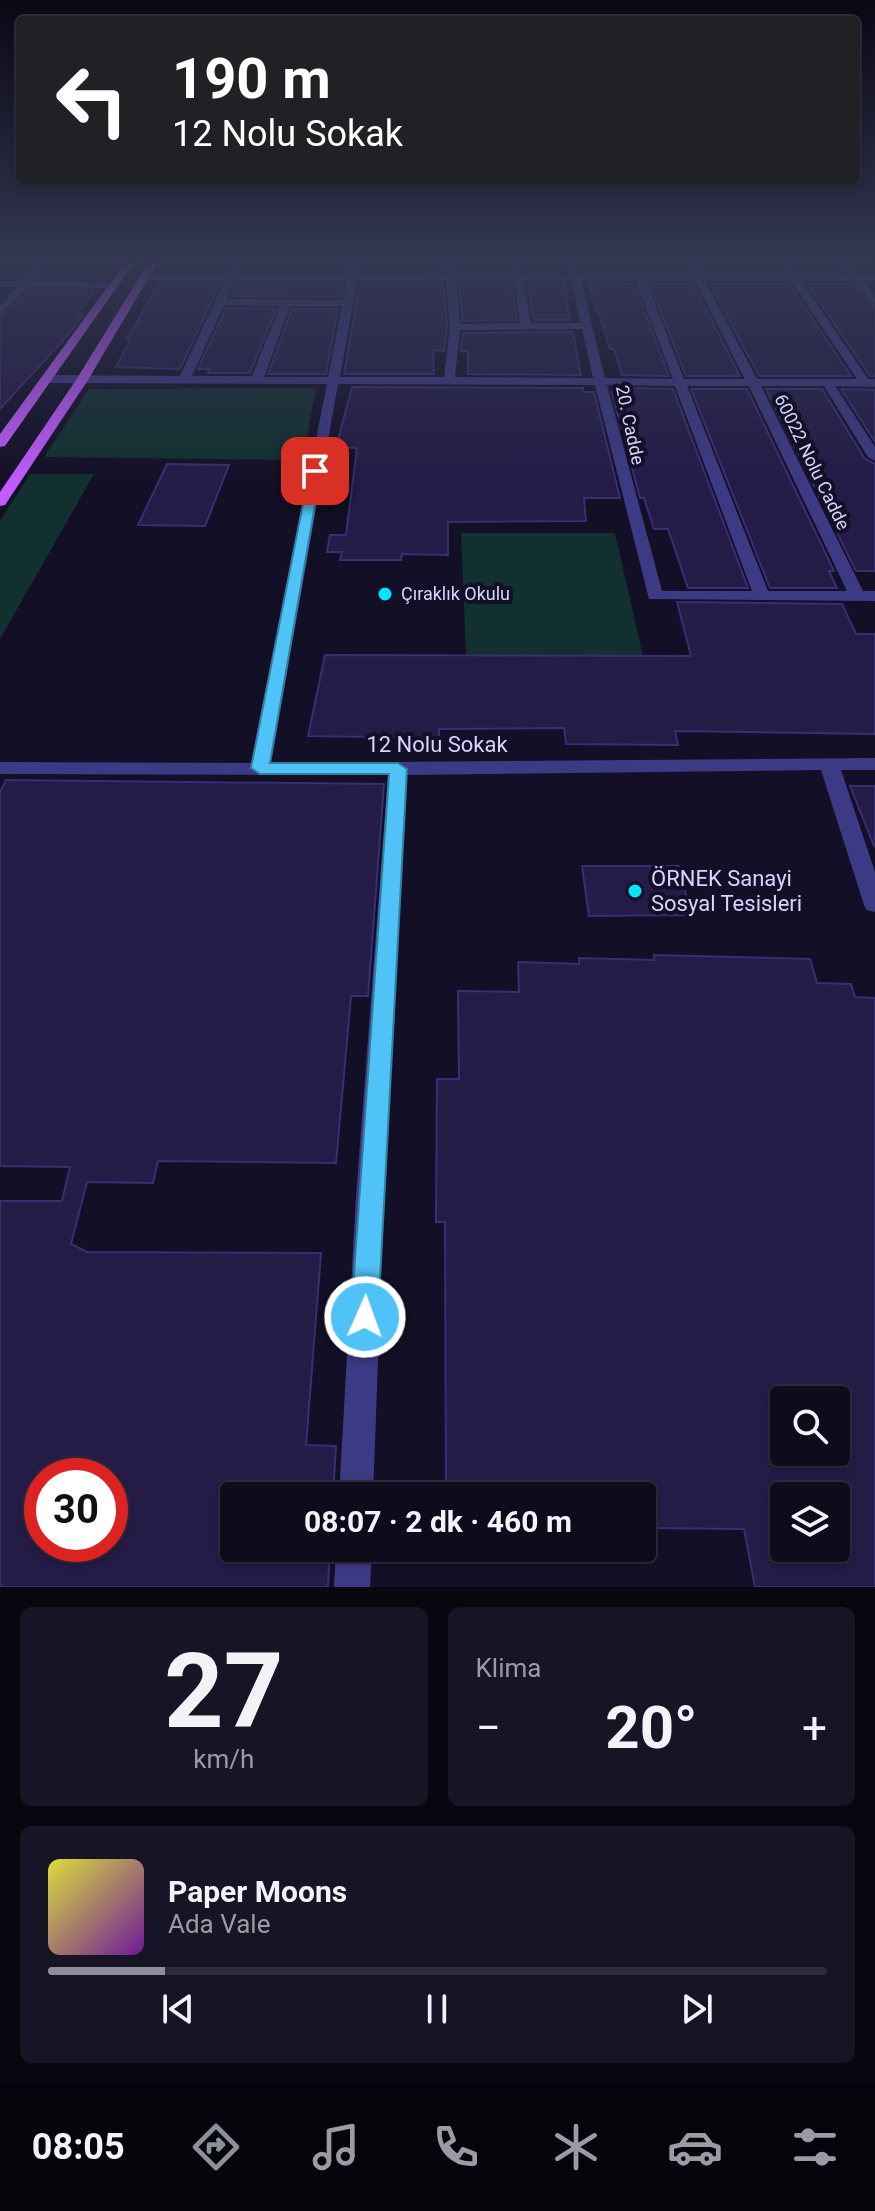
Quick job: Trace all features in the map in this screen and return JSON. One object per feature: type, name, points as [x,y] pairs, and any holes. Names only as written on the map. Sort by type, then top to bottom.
[{"type":"main road","points":[[1,439],[79,334]]},
{"type":"main road","points":[[0,502],[110,334]]},
{"type":"street","points":[[184,381],[205,334]]},
{"type":"street","points":[[256,382],[274,334]]},
{"type":"street","points":[[260,768],[341,334]]},
{"type":"street","points":[[449,381],[454,334]]},
{"type":"street","name":"20. Cadde","points":[[591,334],[621,471],[655,596],[762,596]]},
{"type":"street","points":[[661,334],[762,596],[875,596]]},
{"type":"street","name":"60022 Nolu Cadde","points":[[727,334],[857,596]]},
{"type":"street","points":[[835,334],[870,383]]},
{"type":"street","points":[[46,379],[870,383]]},
{"type":"street","points":[[828,384],[875,457]]},
{"type":"street","points":[[829,764],[875,905]]},
{"type":"street","name":"12 Nolu Sokak","points":[[0,768],[398,769],[875,764]]},
{"type":"street","points":[[357,1482],[370,1197],[398,769]]},
{"type":"street","points":[[352,1587],[353,1562]]},
{"type":"green space","points":[[316,388],[303,460],[44,457],[89,389]]},
{"type":"green space","points":[[30,474],[94,474],[0,639],[0,521]]},
{"type":"green space","points":[[461,533],[615,533],[643,656],[466,655]]},
{"type":"building","points":[[0,334],[69,334],[0,409]]},
{"type":"building","points":[[130,334],[196,334],[180,369],[116,367],[131,339],[127,339]]},
{"type":"building","points":[[214,334],[266,334],[250,373],[208,373],[210,369],[198,369]]},
{"type":"building","points":[[283,334],[333,334],[326,374],[268,374]]},
{"type":"building","points":[[351,334],[446,334],[444,351],[433,350],[434,374],[344,374]]},
{"type":"building","points":[[463,334],[573,334],[581,375],[468,374],[468,351],[461,351]]},
{"type":"building","points":[[605,334],[653,334],[669,376],[622,375],[614,349],[610,349]]},
{"type":"building","points":[[670,334],[719,334],[740,376],[686,376]]},
{"type":"building","points":[[737,334],[823,334],[851,376],[759,376]]},
{"type":"building","points":[[841,334],[875,334],[875,376],[870,376]]},
{"type":"building","points":[[352,387],[583,388],[584,392],[594,392],[620,498],[584,498],[586,521],[448,522],[448,555],[402,554],[401,560],[340,560],[342,552],[327,552],[330,535],[346,535],[357,448],[336,447]]},
{"type":"building","points":[[626,388],[673,389],[748,588],[688,588],[668,529],[654,529],[644,498],[640,498],[612,392],[627,392]]},
{"type":"building","points":[[691,389],[747,389],[834,571],[829,571],[837,588],[770,588]]},
{"type":"building","points":[[766,389],[822,389],[865,459],[875,464],[875,571],[856,571]]},
{"type":"building","points":[[841,389],[875,390],[875,442]]},
{"type":"building","points":[[167,464],[229,465],[205,526],[138,525]]},
{"type":"building","points":[[677,602],[842,604],[856,634],[875,634],[875,734],[675,731],[678,745],[566,744],[564,728],[439,729],[439,738],[308,736],[325,655],[691,656]]},
{"type":"building","points":[[6,780],[384,784],[368,996],[351,996],[336,1163],[158,1161],[153,1183],[87,1182],[71,1244],[87,1252],[321,1253],[306,1445],[336,1446],[334,1482],[220,1482],[220,1562],[329,1562],[328,1587],[0,1587],[0,1201],[62,1201],[70,1167],[0,1166],[0,792]]},
{"type":"building","points":[[850,786],[875,786],[875,846],[874,846]]},
{"type":"building","name":"ÖRNEK Sanayi Sosyal Tesisleri","points":[[582,866],[679,866],[691,915],[589,916]]},
{"type":"building","points":[[654,955],[810,959],[817,983],[851,984],[855,997],[875,998],[875,1587],[755,1587],[744,1529],[656,1528],[656,1482],[446,1482],[445,1222],[436,1222],[437,1079],[459,1079],[458,991],[519,992],[518,962],[579,964],[579,958],[654,960]]},
{"type":"place","name":"Çıraklık Okulu","points":[[385,594]]},
{"type":"place","name":"ÖRNEK Sanayi Sosyal Tesisleri","points":[[635,891]]},
{"type":"route","points":[[315,471],[260,768],[398,769],[365,1317]]}]
